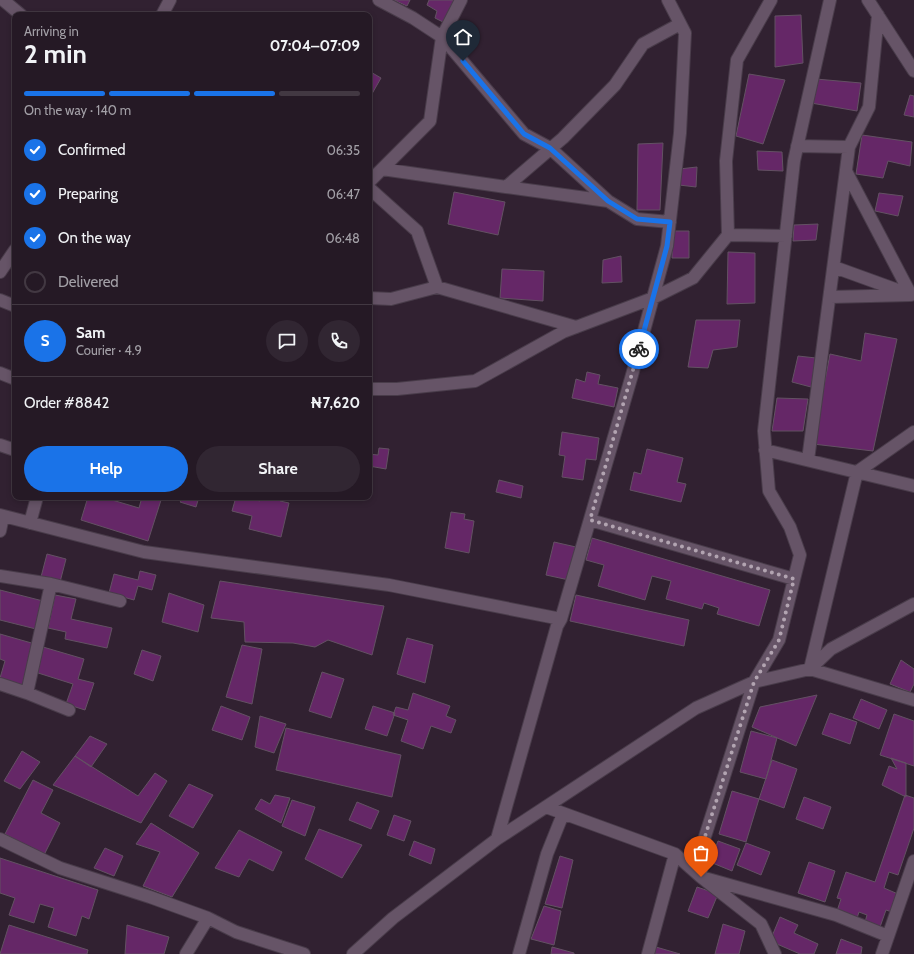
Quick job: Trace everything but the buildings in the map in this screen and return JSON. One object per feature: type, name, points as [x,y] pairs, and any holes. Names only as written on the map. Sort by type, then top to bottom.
[{"type":"street","points":[[3,0],[18,12]]},
{"type":"street","points":[[164,12],[170,0]]},
{"type":"street","points":[[379,0],[413,18],[442,37],[524,134],[550,148],[608,201],[637,219],[670,222]]},
{"type":"street","points":[[372,179],[430,121],[442,37],[461,0]]},
{"type":"street","points":[[497,839],[557,626],[561,619],[590,520],[667,246],[680,133],[685,33],[668,0]]},
{"type":"street","points":[[372,389],[397,390],[475,381],[564,332],[653,298],[693,278],[728,235],[726,161],[737,60],[771,0]]},
{"type":"street","points":[[701,877],[702,846],[754,682],[779,640],[800,554],[790,527],[769,491],[764,431],[794,161],[830,0]]},
{"type":"street","points":[[868,0],[914,71]]},
{"type":"street","points":[[808,460],[849,147],[869,107],[878,15]]},
{"type":"street","points":[[506,187],[563,138],[615,85],[643,44],[680,24]]},
{"type":"street","points":[[797,146],[849,147]]},
{"type":"street","points":[[382,169],[608,201]]},
{"type":"street","points":[[846,171],[913,296]]},
{"type":"street","points":[[372,191],[417,232],[437,287]]},
{"type":"street","points":[[728,235],[786,236]]},
{"type":"street","points":[[0,272],[12,254]]},
{"type":"street","points":[[834,267],[913,296]]},
{"type":"street","points":[[372,298],[391,300],[437,287],[576,327]]},
{"type":"street","points":[[830,297],[913,296]]},
{"type":"street","points":[[0,300],[12,305]]},
{"type":"street","points":[[0,373],[12,378]]},
{"type":"street","points":[[810,669],[857,472],[914,432]]},
{"type":"street","points":[[0,445],[12,449]]},
{"type":"street","points":[[766,450],[914,486]]},
{"type":"street","points":[[30,523],[36,500]]},
{"type":"street","points":[[0,531],[2,516],[144,552],[389,585],[561,619]]},
{"type":"street","points":[[590,520],[794,579]]},
{"type":"street","points":[[0,576],[51,584],[120,601]]},
{"type":"street","points":[[27,693],[51,584]]},
{"type":"street","points":[[810,669],[831,649],[914,604]]},
{"type":"street","points":[[353,954],[393,918],[497,839],[696,708],[754,682],[810,669],[914,700]]},
{"type":"street","points":[[0,684],[69,710]]},
{"type":"street","points":[[546,807],[675,854],[701,877],[761,924],[775,954]]},
{"type":"street","points":[[518,954],[547,854],[563,814]]},
{"type":"street","points":[[0,839],[60,868],[150,897],[208,918],[236,932],[304,954]]},
{"type":"street","points":[[648,954],[675,854]]},
{"type":"street","points":[[882,954],[914,861]]},
{"type":"street","points":[[701,877],[836,915],[888,936]]},
{"type":"street","points":[[186,954],[208,918]]},
{"type":"way so far","points":[[639,349],[590,520],[794,579],[779,640],[754,682],[702,846],[701,877]]},
{"type":"route","points":[[463,61],[524,134],[550,148],[608,201],[637,219],[670,222],[667,246],[639,349]]}]
